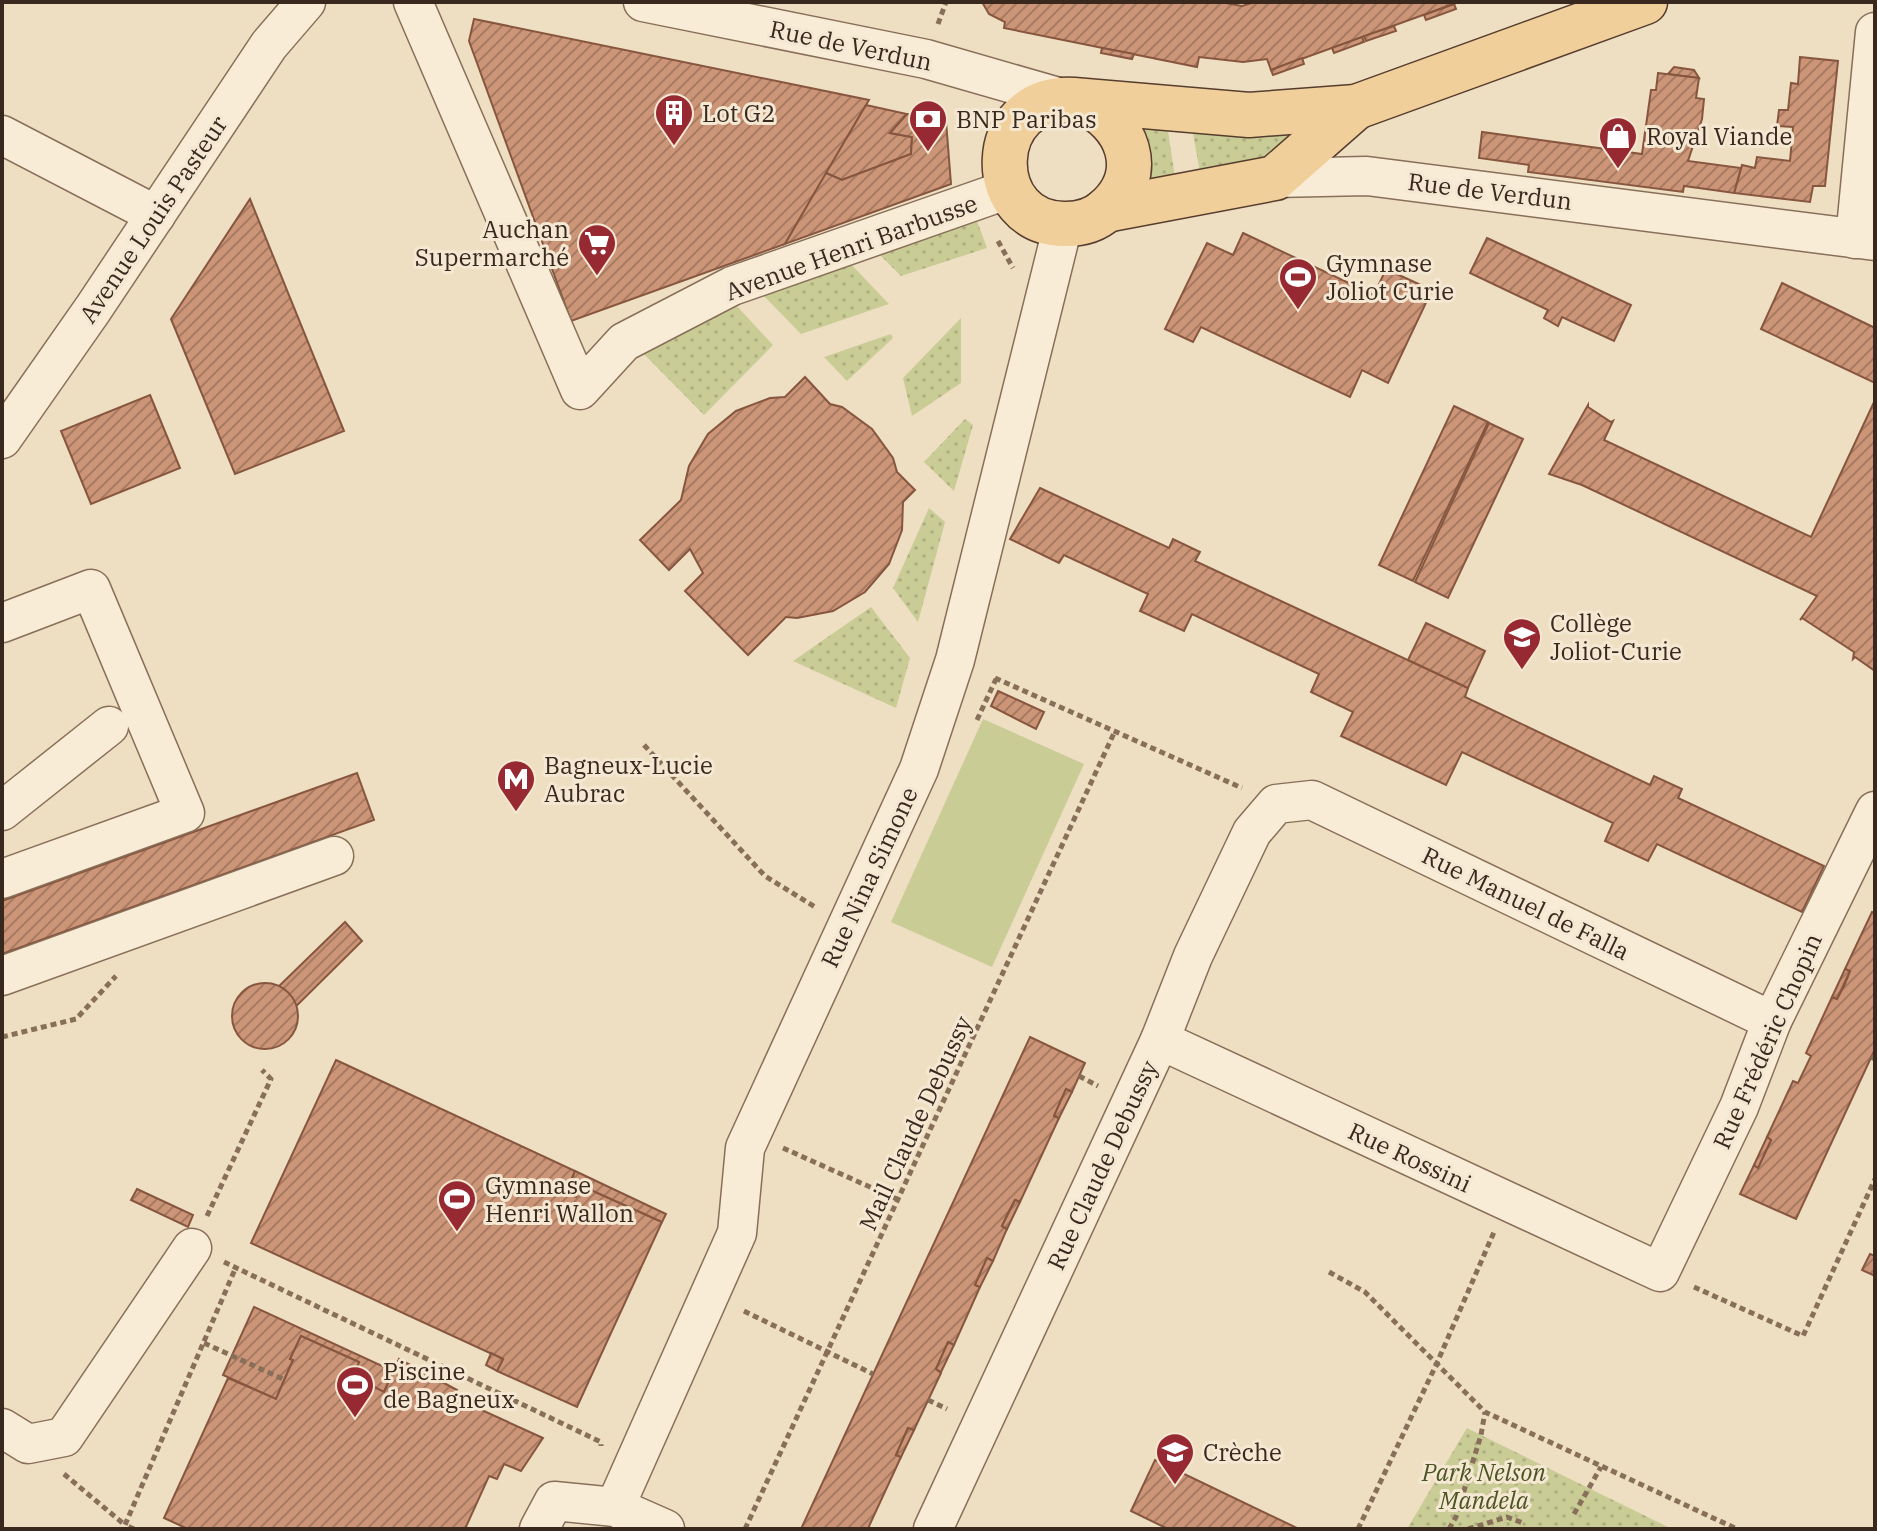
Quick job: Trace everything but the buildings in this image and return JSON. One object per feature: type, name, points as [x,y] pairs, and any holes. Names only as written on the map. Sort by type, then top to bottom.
[{"type":"main road","points":[[1074,101],[1100,109],[1115,123],[1124,139],[1128,159],[1126,178],[1119,196],[1106,210],[1078,224],[1063,225],[1036,217],[1020,205],[993,195],[1004,170],[1004,151],[1011,132],[1020,118],[1033,108],[1049,102],[1074,101],[1249,115],[1356,107],[1645,2]]},
{"type":"main road","points":[[1275,178],[1356,107]]},
{"type":"main road","name":"Rue de Verdun","points":[[1106,210],[1275,178]]},
{"type":"street","name":"Avenue Louis Pasteur","points":[[2,439],[269,45],[306,2]]},
{"type":"street","name":"Avenue Henri Barbusse","points":[[413,2],[580,390],[624,342],[732,286],[993,195]]},
{"type":"street","name":"Rue de Verdun","points":[[658,3],[926,59],[1074,101]]},
{"type":"street","points":[[1865,240],[1875,32]]},
{"type":"street","name":"Rue de Verdun","points":[[964,72],[990,96],[1011,132]]},
{"type":"street","points":[[2,135],[156,215]]},
{"type":"street","name":"Rue de Verdun","points":[[1275,178],[1367,176],[1865,240]]},
{"type":"street","name":"Rue Nina Simone","points":[[600,1513],[737,1233],[745,1148],[919,769],[955,660],[1063,225]]},
{"type":"street","points":[[2,623],[91,589],[185,813],[2,879]]},
{"type":"street","points":[[2,811],[109,726]]},
{"type":"street","name":"Rue Manuel de Falla","points":[[1276,804],[1312,800],[1772,1021]]},
{"type":"street","name":"Rue Claude Debussy","points":[[933,1529],[1160,1040],[1193,956],[1239,858],[1252,832],[1276,804]]},
{"type":"street","name":"Rue Frédéric Chopin","points":[[1660,1272],[1739,1107],[1772,1021],[1875,811]]},
{"type":"street","points":[[2,976],[334,856]]},
{"type":"street","name":"Rue Rossini","points":[[1160,1040],[1660,1272]]},
{"type":"street","points":[[15,1436],[64,1437],[192,1248]]},
{"type":"street","points":[[539,1529],[554,1501],[665,1529]]},
{"type":"path","points":[[993,195],[1020,280]]},
{"type":"path","points":[[955,660],[1276,804]]},
{"type":"path","points":[[977,721],[996,679]]},
{"type":"path","name":"Mail Claude Debussy","points":[[745,1529],[1115,731]]},
{"type":"path","points":[[644,745],[765,876],[847,926]]},
{"type":"path","points":[[2,1037],[76,1019],[117,975]]},
{"type":"path","points":[[262,1070],[271,1079],[192,1248],[601,1442],[600,1513]]},
{"type":"path","points":[[780,1162],[780,1146],[899,1200]]},
{"type":"path","points":[[1660,1272],[1803,1336],[1875,1179]]},
{"type":"path","points":[[1358,1529],[1437,1363],[1507,1202]]},
{"type":"path","points":[[125,1525],[236,1267]]},
{"type":"path","points":[[1329,1272],[1365,1292],[1485,1412],[1737,1529]]},
{"type":"path","points":[[749,1299],[744,1311],[873,1374]]},
{"type":"path","points":[[204,1343],[285,1380]]},
{"type":"path","points":[[1449,1529],[1461,1504],[1485,1412]]},
{"type":"path","points":[[15,1436],[134,1529]]},
{"type":"path","points":[[1574,1514],[1601,1467]]},
{"type":"path","points":[[1468,1529],[1507,1517],[1523,1523]]},
{"type":"green space","points":[[1136,115],[1167,124],[1175,178],[1144,188]]},
{"type":"green space","points":[[1321,118],[1256,166],[1201,178],[1192,128]]},
{"type":"green space","points":[[974,213],[987,248],[901,276],[874,249]]},
{"type":"green space","points":[[845,258],[889,304],[801,334],[759,291]]},
{"type":"green space","points":[[731,300],[773,345],[704,415],[639,349]]},
{"type":"green space","points":[[961,318],[961,383],[912,416],[903,378]]},
{"type":"green space","points":[[891,334],[893,338],[847,381],[824,357]]},
{"type":"green space","points":[[965,419],[973,425],[954,491],[924,462]]},
{"type":"green space","points":[[929,508],[945,522],[918,622],[893,588]]},
{"type":"green space","points":[[871,607],[910,658],[896,708],[793,661]]},
{"type":"green space","points":[[983,719],[1084,764],[992,967],[891,922]]},
{"type":"green space","name":"Park Nelson Mandela","points":[[1467,1428],[1481,1435],[1672,1529],[1407,1529]]},
{"type":"place","name":"Lot G2","points":[[674,147]]},
{"type":"place","name":"BNP Paribas","points":[[928,153]]},
{"type":"place","name":"Royal Viande","points":[[1618,170]]},
{"type":"place","name":"Auchan Supermarché","points":[[597,277]]},
{"type":"place","name":"Gymnase Joliot Curie","points":[[1298,311]]},
{"type":"place","name":"Collège Joliot-Curie","points":[[1522,671]]},
{"type":"place","name":"Bagneux-Lucie Aubrac","points":[[516,813]]},
{"type":"place","name":"Gymnase Henri Wallon","points":[[457,1233]]},
{"type":"place","name":"Piscine de Bagneux","points":[[355,1419]]},
{"type":"place","name":"Crèche","points":[[1175,1486]]}]
